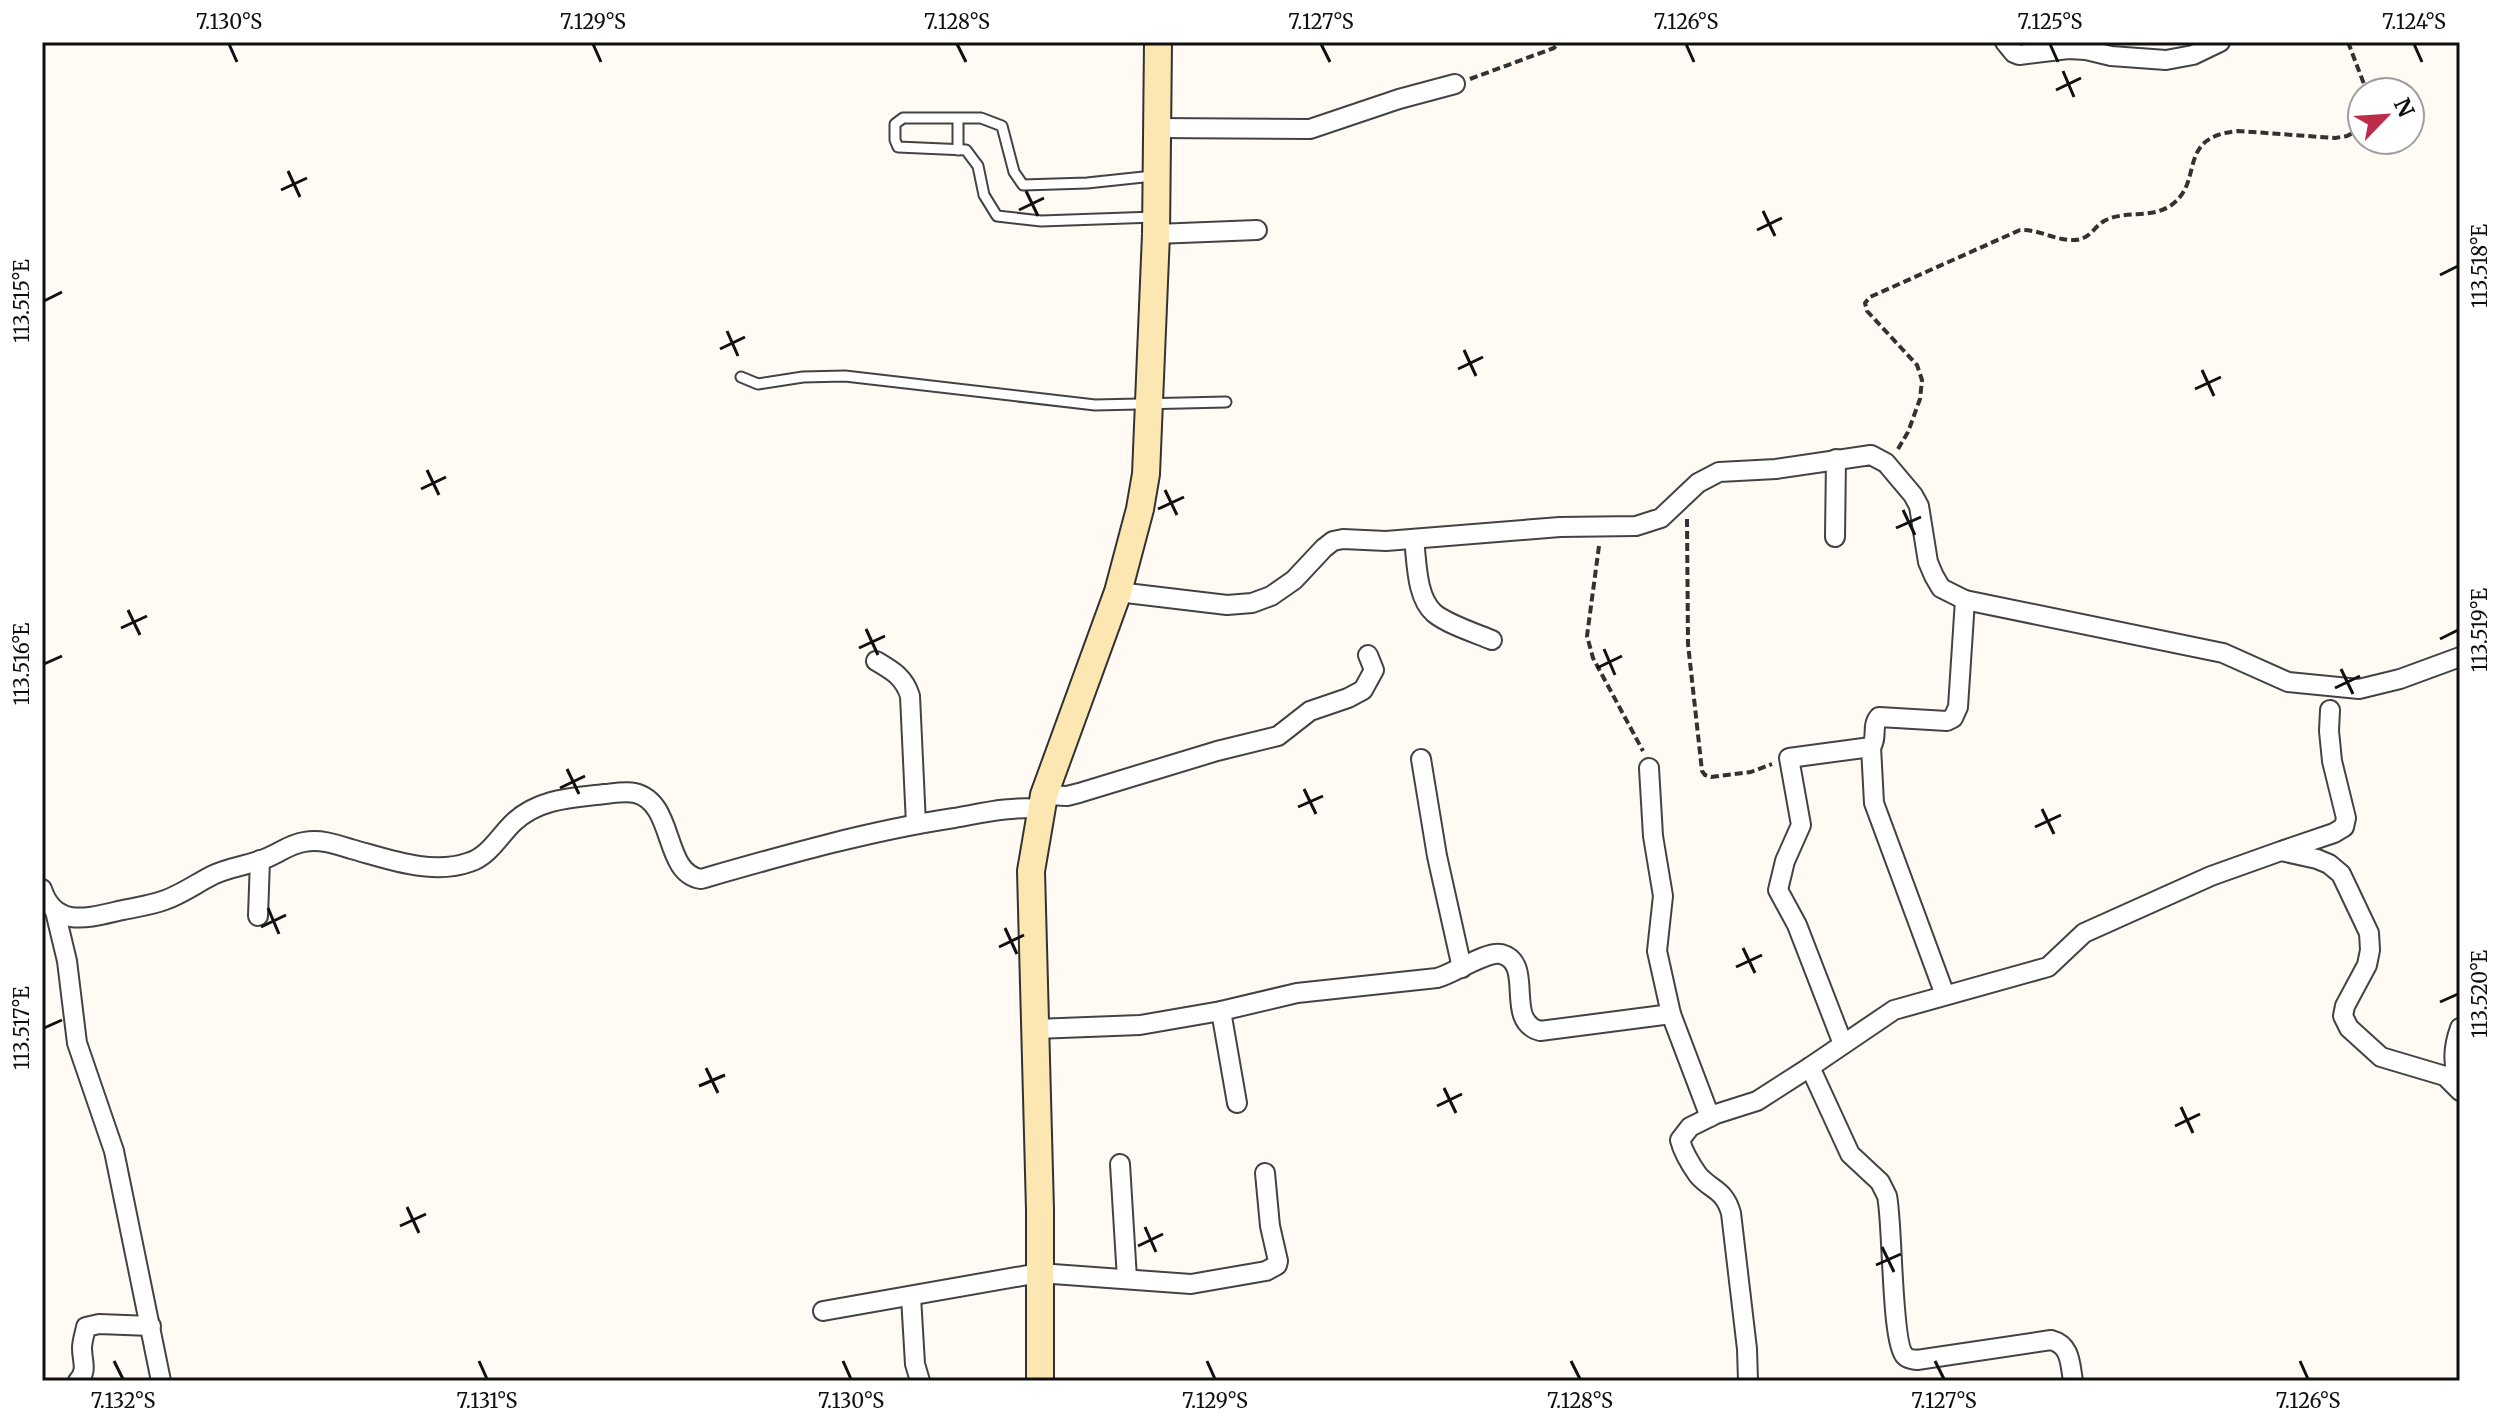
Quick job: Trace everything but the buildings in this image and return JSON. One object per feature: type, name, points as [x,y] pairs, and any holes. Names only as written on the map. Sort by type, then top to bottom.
[{"type":"street","points":[[1040,1381],[1031,871],[1042,802],[1118,592],[1146,474],[1156,225],[1158,42]]},
{"type":"street","points":[[2005,42],[2019,55],[2068,49],[2166,60],[2182,49],[2193,55],[2220,42]]},
{"type":"street","points":[[1157,128],[1310,129],[1455,84]]},
{"type":"street","points":[[1156,225],[1257,230]]},
{"type":"street","points":[[1118,592],[1227,605],[1252,603],[1271,596],[1294,580],[1333,541],[1414,540],[1560,527],[1636,526],[1661,518],[1707,476],[1719,472],[1776,469],[1871,455],[1886,463],[1919,506],[1928,562],[1941,588],[1965,600],[2223,653],[2288,682],[2359,689],[2400,679],[2460,657]]},
{"type":"street","points":[[1835,537],[1836,459]]},
{"type":"street","points":[[1414,540],[1422,594],[1427,606],[1435,614],[1492,640]]},
{"type":"street","points":[[1945,995],[1874,803],[1871,747],[1879,717],[1947,721],[1953,718],[1958,707],[1965,600]]},
{"type":"street","points":[[42,889],[45,899],[55,911],[68,917],[83,918],[163,901],[214,875],[304,842],[325,841],[424,867],[471,862],[485,853],[515,821],[542,804],[559,799],[631,792],[649,799],[657,808],[680,866],[694,878],[701,879],[798,851],[916,824],[1067,796],[1278,736],[1310,711],[1363,690],[1374,670],[1368,655]]},
{"type":"street","points":[[876,661],[898,673],[906,683],[910,696],[916,824]]},
{"type":"street","points":[[1748,1381],[1747,1349],[1728,1201],[1699,1176],[1682,1147],[1680,1140],[1690,1127],[1757,1101],[1894,1010],[2048,967],[2084,933],[2211,876],[2344,827],[2346,818],[2330,746],[2330,710]]},
{"type":"street","points":[[1843,1044],[1797,925],[1778,890],[1791,842],[1801,825],[1789,758],[1871,747]]},
{"type":"street","points":[[1421,759],[1437,856],[1462,968]]},
{"type":"street","points":[[1649,768],[1653,836],[1663,896],[1657,951],[1671,1014],[1710,1117]]},
{"type":"street","points":[[2281,851],[2317,859],[2341,874],[2369,933],[2367,965],[2345,1006],[2343,1016],[2349,1028],[2381,1057],[2445,1076],[2460,1090]]},
{"type":"street","points":[[258,916],[260,860]]},
{"type":"street","points":[[55,911],[67,961],[77,1043],[114,1151],[161,1381]]},
{"type":"street","points":[[1035,1029],[1140,1025],[1221,1011],[1297,993],[1437,978],[1499,953],[1513,962],[1523,1018],[1533,1029],[1540,1031],[1671,1014]]},
{"type":"street","points":[[1221,1011],[1237,1103]]},
{"type":"street","points":[[2460,1028],[2453,1064],[2460,1090]]},
{"type":"street","points":[[1810,1067],[1850,1154],[1880,1182],[1887,1196],[1895,1301],[1900,1346],[1904,1355],[1917,1360],[2051,1340],[2060,1342],[2065,1348],[2073,1381]]},
{"type":"street","points":[[1120,1164],[1127,1279]]},
{"type":"street","points":[[823,1311],[1039,1273],[1206,1283],[1273,1269],[1278,1261],[1270,1226],[1265,1173]]},
{"type":"street","points":[[911,1297],[915,1364],[920,1381]]},
{"type":"street","points":[[78,1381],[85,1366],[82,1347],[86,1327],[99,1324],[151,1326]]},
{"type":"lane","points":[[1156,175],[1087,183],[1023,185],[1014,172],[1002,126],[981,118],[903,118],[895,124],[898,147],[966,150],[978,166],[984,195],[997,216],[1041,221],[1156,225]]},
{"type":"lane","points":[[958,119],[958,150]]},
{"type":"lane","points":[[741,377],[758,384],[803,377],[845,376],[1095,405],[1226,402]]},
{"type":"path","points":[[1455,84],[1554,48],[1559,42]]},
{"type":"path","points":[[2348,42],[2361,76]]},
{"type":"path","points":[[1886,463],[1908,432],[1920,399],[1922,380],[1917,365],[1867,311],[1865,303],[1870,297],[2020,230],[2071,240],[2085,238],[2105,220],[2151,214],[2171,206],[2185,188],[2196,153],[2208,138],[2238,131],[2346,136]]},
{"type":"path","points":[[1687,493],[1688,644],[1702,771],[1711,777],[1751,772],[1789,758]]},
{"type":"path","points":[[1602,526],[1587,636],[1593,658],[1638,740],[1649,768]]}]
